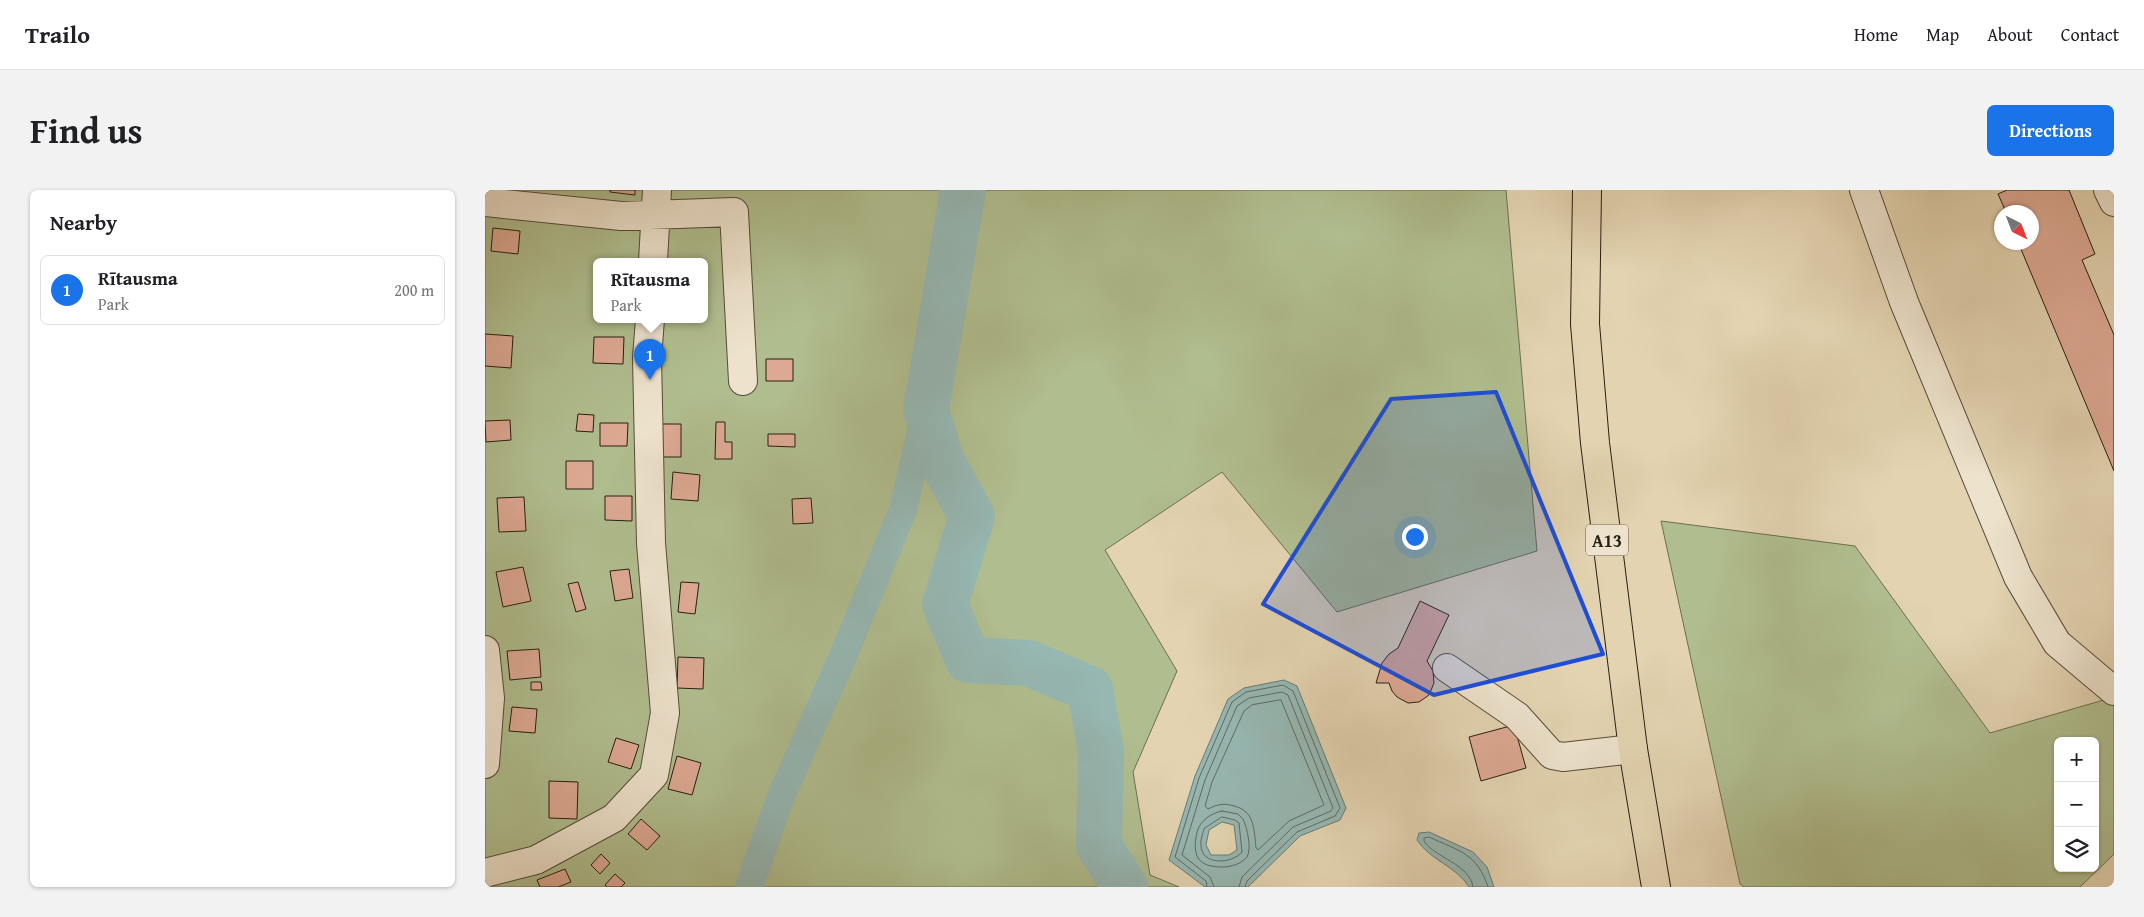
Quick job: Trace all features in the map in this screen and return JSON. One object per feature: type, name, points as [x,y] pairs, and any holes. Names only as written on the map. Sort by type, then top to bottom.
[{"type":"main road","name":"A13","points":[[1587,190],[1585,324],[1595,443],[1633,749],[1657,887]]},
{"type":"lane","points":[[1864,190],[1904,302],[2018,577],[2057,643],[2114,691]]},
{"type":"lane","points":[[2108,190],[2114,202]]},
{"type":"lane","points":[[485,202],[621,216],[656,203],[734,212],[743,381]]},
{"type":"lane","points":[[653,258],[656,203]]},
{"type":"lane","points":[[485,873],[536,860],[613,818],[654,774],[665,713],[651,543],[647,358],[650,323]]},
{"type":"lane","points":[[485,650],[490,698],[485,764]]},
{"type":"lane","points":[[1447,668],[1517,716],[1551,755],[1563,757],[1633,749]]},
{"type":"highlighted area","points":[[1496,392],[1603,654],[1434,695],[1263,604],[1391,399]]},
{"type":"green space","points":[[485,190],[1506,190],[1537,551],[1337,612],[1222,472],[1105,550],[1177,671],[1133,772],[1150,875],[1179,887],[485,887]]},
{"type":"green space","points":[[1661,521],[1855,546],[1990,733],[2114,697],[2114,854],[2099,869],[2099,737],[2054,737],[2054,872],[2095,872],[2080,887],[1744,887],[1740,884]]},
{"type":"water","points":[[1284,680],[1297,686],[1346,808],[1340,820],[1300,836],[1248,887],[1205,887],[1169,860],[1195,776],[1228,699],[1244,688]],"holes":[[[1222,822],[1234,825],[1237,850],[1229,855],[1211,855],[1206,845],[1209,830]]]},
{"type":"water","points":[[1429,832],[1473,852],[1487,867],[1494,887],[1469,887],[1464,880],[1429,853],[1417,840],[1419,833]]},
{"type":"building","points":[[610,190],[635,190],[635,195],[610,192]]},
{"type":"building","points":[[2007,190],[2069,190],[2095,254],[2082,260],[2114,335],[2114,471],[2021,250],[2039,250],[2039,205],[2003,205],[1998,194]]},
{"type":"building","points":[[493,228],[520,231],[518,254],[491,251]]},
{"type":"building","points":[[485,334],[513,336],[511,368],[485,366]]},
{"type":"building","points":[[594,337],[624,337],[623,364],[593,363]]},
{"type":"building","points":[[766,359],[793,359],[793,381],[766,381]]},
{"type":"building","points":[[578,414],[594,415],[593,432],[576,431]]},
{"type":"building","points":[[510,420],[511,440],[486,442],[485,421]]},
{"type":"building","points":[[716,422],[725,422],[725,442],[732,442],[732,459],[715,459]]},
{"type":"building","points":[[600,423],[628,423],[627,446],[600,446]]},
{"type":"building","points":[[661,424],[681,424],[681,457],[661,457]]},
{"type":"building","points":[[768,434],[795,434],[795,447],[768,446]]},
{"type":"building","points":[[566,461],[593,461],[593,489],[566,489]]},
{"type":"building","points":[[673,472],[700,475],[698,501],[671,499]]},
{"type":"building","points":[[605,496],[632,496],[632,521],[605,520]]},
{"type":"building","points":[[524,497],[526,531],[499,532],[497,498]]},
{"type":"building","points":[[811,498],[813,523],[793,524],[792,499]]},
{"type":"building","points":[[523,567],[531,601],[503,607],[496,572]]},
{"type":"building","points":[[629,569],[633,598],[615,601],[610,571]]},
{"type":"building","points":[[578,582],[586,609],[576,612],[568,584]]},
{"type":"building","points":[[681,582],[699,583],[695,614],[678,612]]},
{"type":"building","points":[[1420,601],[1449,615],[1427,661],[1433,671],[1434,683],[1429,695],[1419,702],[1408,703],[1397,697],[1389,683],[1376,683],[1382,663],[1389,654],[1398,648]]},
{"type":"building","points":[[539,649],[541,677],[510,680],[507,651]]},
{"type":"building","points":[[678,657],[704,658],[703,689],[677,688]]},
{"type":"building","points":[[531,682],[541,682],[542,690],[531,690]]},
{"type":"building","points":[[512,707],[537,709],[535,733],[509,731]]},
{"type":"building","points":[[1514,725],[1526,768],[1481,781],[1469,737]]},
{"type":"building","points":[[616,738],[639,745],[631,769],[608,762]]},
{"type":"building","points":[[677,756],[701,763],[692,795],[668,789]]},
{"type":"building","points":[[549,781],[578,782],[577,819],[549,818]]},
{"type":"building","points":[[641,819],[660,836],[647,850],[628,834]]},
{"type":"building","points":[[601,854],[610,863],[600,874],[591,865]]},
{"type":"building","points":[[565,869],[571,882],[558,887],[540,887],[537,880]]},
{"type":"building","points":[[615,874],[625,883],[621,887],[607,887],[605,885]]},
{"type":"waterway","points":[[963,190],[926,410],[942,462],[972,516],[945,604],[968,660],[1028,663],[1090,689],[1101,752],[1099,846],[1125,887]]},
{"type":"waterway","points":[[749,887],[780,799],[844,654],[903,510],[926,410]]},
{"type":"place","name":"Rītausma","points":[[650,380]]}]
